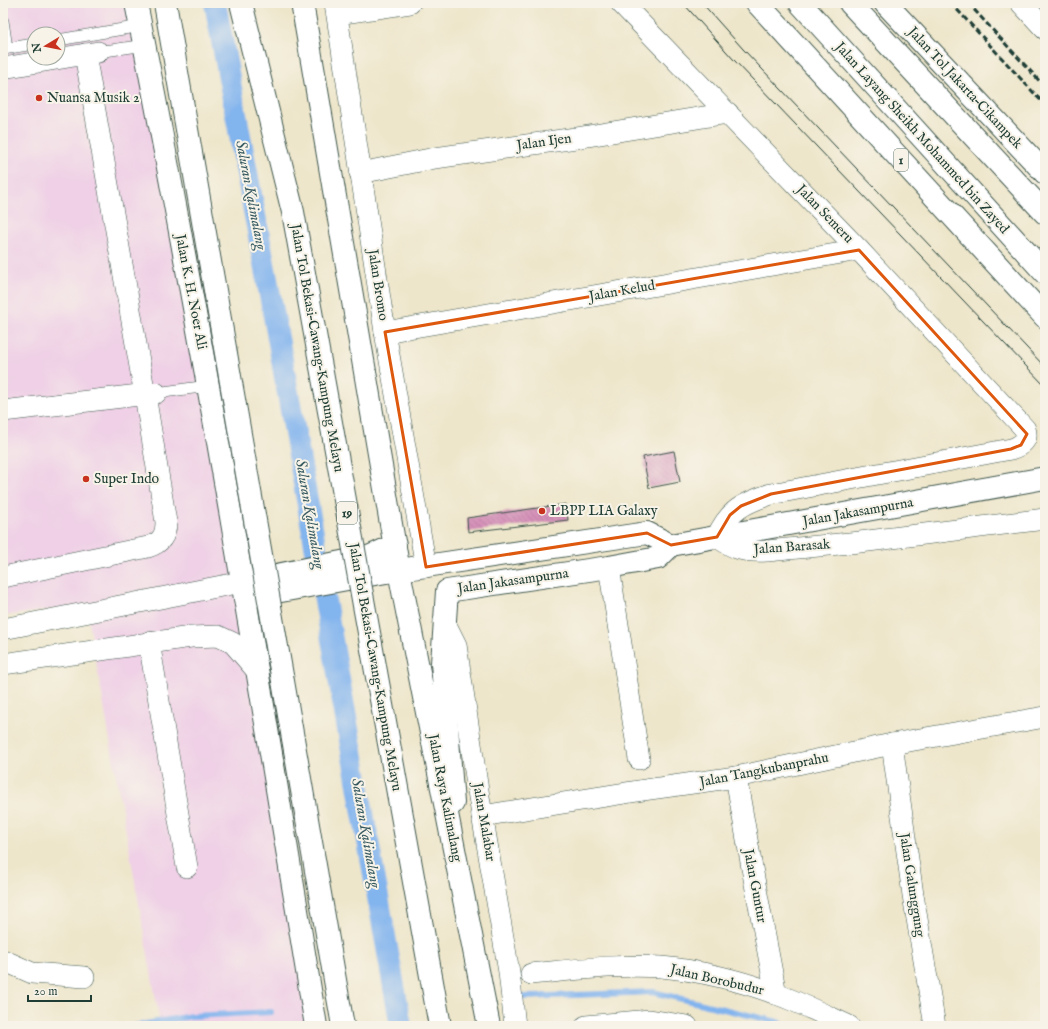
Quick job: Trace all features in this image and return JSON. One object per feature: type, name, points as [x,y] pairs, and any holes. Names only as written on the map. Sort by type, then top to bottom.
[{"type":"main road","name":"Jalan K. H. Noer Ali","points":[[136,3],[208,386],[243,590]]},
{"type":"main road","points":[[165,3],[343,1026]]},
{"type":"main road","name":"Jalan Tol Bekasi–Cawang–Kampung Melayu","points":[[241,3],[293,212],[440,1026]]},
{"type":"main road","points":[[302,3],[399,570]]},
{"type":"main road","name":"1","points":[[757,3],[1045,317]]},
{"type":"main road","name":"Jalan Layang Sheikh Mohammed bin Zayed","points":[[800,3],[1045,273]]},
{"type":"main road","points":[[850,3],[1045,212]]},
{"type":"main road","name":"Jalan Tol Jakarta–Cikampek","points":[[885,3],[1045,172]]},
{"type":"main road","name":"Jalan Jakasampurna","points":[[456,856],[442,662],[447,591],[609,567],[658,558],[671,545],[1045,478]]},
{"type":"main road","name":"Jalan Jakasampurna","points":[[350,570],[399,570],[647,533],[671,545]]},
{"type":"main road","points":[[316,1026],[258,672],[243,590],[350,570],[371,556],[395,545]]},
{"type":"main road","name":"Jalan Raya Kalimalang","points":[[399,570],[489,1026]]},
{"type":"street","points":[[336,8],[410,3]]},
{"type":"street","name":"Jalan Semeru","points":[[621,3],[859,250],[1025,429],[1027,436],[1017,447],[1011,449],[771,494],[752,500],[741,506],[730,515],[722,525],[717,537]]},
{"type":"street","points":[[1021,3],[1045,29]]},
{"type":"street","name":"Jalan Bromo","points":[[336,8],[385,332],[426,566]]},
{"type":"street","points":[[3,68],[92,53],[151,394],[166,522],[166,531],[163,538],[156,545],[148,548],[3,577]]},
{"type":"street","name":"Jalan Ijen","points":[[360,173],[435,158],[576,138],[728,113]]},
{"type":"street","name":"Jalan Kelud","points":[[385,332],[859,250]]},
{"type":"street","points":[[3,411],[151,394]]},
{"type":"street","name":"Jalan Barasak","points":[[717,537],[731,546],[752,552],[868,541],[1045,519]]},
{"type":"street","points":[[609,567],[639,759]]},
{"type":"street","points":[[3,629],[243,590]]},
{"type":"street","name":"Jalan Malabar","points":[[444,621],[456,645],[481,807],[509,972],[515,1026]]},
{"type":"street","points":[[3,664],[149,642],[191,637],[218,636],[233,643],[258,672]]},
{"type":"street","points":[[149,642],[187,867]]},
{"type":"street","name":"Jalan Tangkubanprahu","points":[[452,801],[481,807],[644,790],[736,777],[892,744],[1045,717]]},
{"type":"street","name":"Jalan Galunggung","points":[[892,744],[913,895],[936,1026]]},
{"type":"street","name":"Jalan Guntur","points":[[736,777],[776,994]]},
{"type":"street","points":[[3,960],[32,973],[84,977]]},
{"type":"street","name":"Jalan Borobudur","points":[[531,974],[611,966],[662,968],[699,973],[776,994],[849,1026]]},
{"type":"street","points":[[586,1026],[651,1023],[687,1026]]},
{"type":"lane","points":[[3,21],[5,49],[26,45]]},
{"type":"lane","points":[[66,40],[143,36]]},
{"type":"lane","points":[[92,53],[143,36]]},
{"type":"lane","points":[[151,394],[208,386]]},
{"type":"highlighted area","points":[[859,250],[1027,434],[1021,445],[1011,449],[771,494],[741,506],[730,515],[717,537],[671,545],[647,533],[426,567],[385,332]]},
{"type":"shaded area","points":[[3,3],[136,3],[316,1026],[150,1026],[160,1023],[86,605],[3,616]]},
{"type":"building","points":[[674,451],[680,482],[649,488],[643,457]]},
{"type":"building","name":"LBPP LIA Galaxy","points":[[566,504],[568,520],[468,532],[467,518]]},
{"type":"waterway","name":"Saluran Kalimalang","points":[[215,3],[279,343],[401,1026]]},
{"type":"waterway","points":[[524,997],[653,992],[777,1022],[785,1026]]},
{"type":"waterway","points":[[135,1026],[192,1016],[271,1012]]},
{"type":"tram line","points":[[683,3],[734,60],[1045,386]]},
{"type":"tram line","points":[[702,3],[743,49],[1045,367]]},
{"type":"railway","points":[[951,3],[1045,105]]},
{"type":"railway","points":[[968,3],[1045,87]]},
{"type":"place","name":"Nuansa Musik 2","points":[[39,98]]},
{"type":"place","name":"Super Indo","points":[[86,479]]},
{"type":"place","name":"LBPP LIA Galaxy","points":[[542,511]]}]
